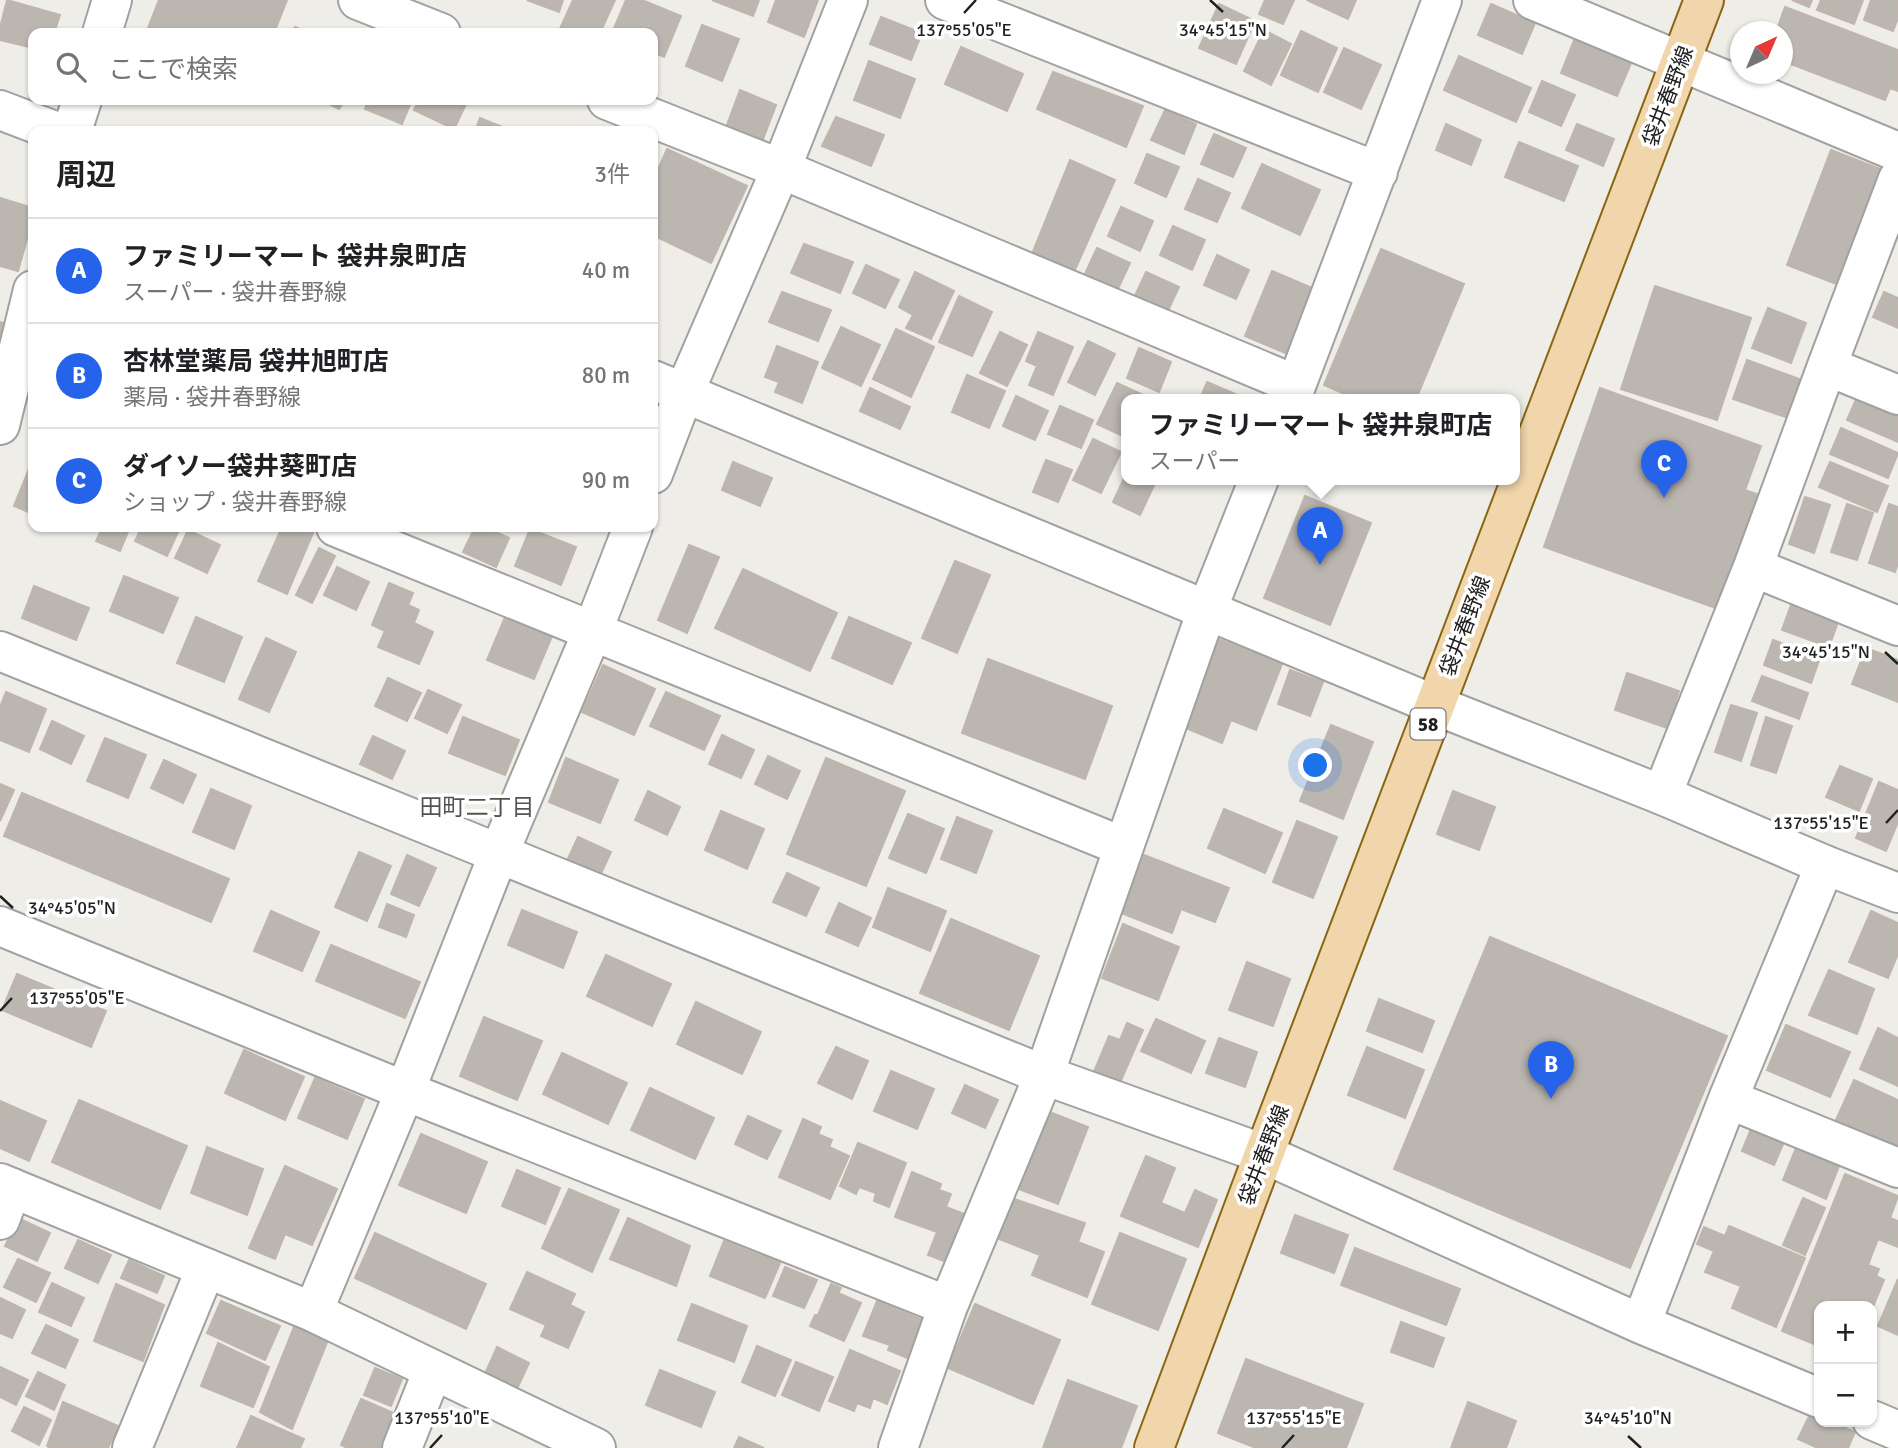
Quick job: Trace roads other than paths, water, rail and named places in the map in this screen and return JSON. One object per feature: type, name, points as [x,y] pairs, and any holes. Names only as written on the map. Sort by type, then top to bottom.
[{"type":"main road","name":"袋井春野線","points":[[1520,482],[1704,0]]},
{"type":"main road","name":"袋井春野線","points":[[1154,1448],[1519,485]]},
{"type":"street","points":[[104,28],[112,0]]},
{"type":"street","points":[[358,0],[428,28]]},
{"type":"street","points":[[658,445],[668,386],[781,169],[848,0]]},
{"type":"street","points":[[945,0],[1378,172]]},
{"type":"street","points":[[620,105],[781,169],[1294,392],[1442,0]]},
{"type":"street","points":[[1532,0],[1898,152]]},
{"type":"street","points":[[74,126],[80,105]]},
{"type":"street","points":[[0,110],[42,126]]},
{"type":"street","points":[[1662,795],[1753,567],[1898,179]]},
{"type":"street","points":[[14,408],[28,321]]},
{"type":"street","points":[[1827,366],[1898,395]]},
{"type":"street","points":[[668,386],[1435,705],[1898,893]]},
{"type":"street","points":[[898,1448],[948,1306],[1044,1075],[1207,610],[1257,485]]},
{"type":"street","points":[[348,532],[1124,847]]},
{"type":"street","points":[[313,1312],[405,1091],[499,853],[593,631],[631,532]]},
{"type":"street","points":[[1753,567],[1898,626]]},
{"type":"street","points":[[0,652],[1044,1075],[1264,1154],[1641,1324],[1814,1396]]},
{"type":"street","points":[[1641,1324],[1728,1099],[1825,865]]},
{"type":"street","points":[[0,926],[405,1091],[948,1306]]},
{"type":"street","points":[[1728,1099],[1898,1168]]},
{"type":"street","points":[[4,1197],[206,1268],[313,1312],[596,1448]]},
{"type":"street","points":[[132,1448],[206,1268]]},
{"type":"street","points":[[402,1448],[433,1370]]},
{"type":"place","name":"ダイソー袋井葵町店","points":[[1664,498]]},
{"type":"place","name":"ファミリーマート 袋井泉町店","points":[[1320,565]]},
{"type":"place","name":"杏林堂薬局 袋井旭町店","points":[[1551,1099]]},
{"type":"district","name":"田町二丁目","points":[[477,807]]}]
